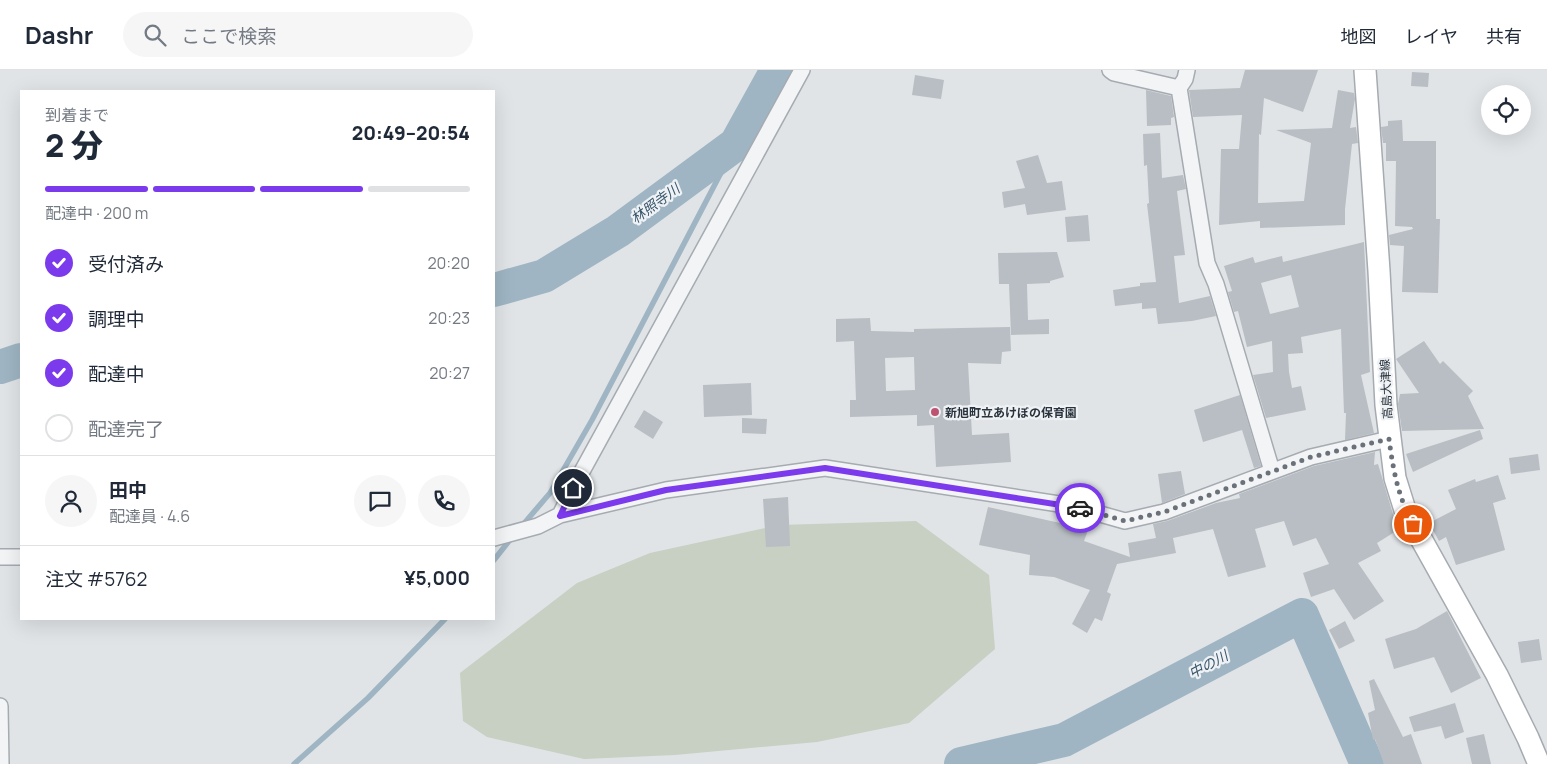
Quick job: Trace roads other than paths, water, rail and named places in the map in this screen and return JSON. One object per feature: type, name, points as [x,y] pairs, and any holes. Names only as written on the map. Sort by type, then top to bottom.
[{"type":"main road","name":"高島大津線","points":[[1365,70],[1386,405],[1395,478],[1405,510],[1497,675],[1541,759]]},
{"type":"street","points":[[560,516],[580,475],[802,70]]},
{"type":"street","points":[[1110,70],[1114,73],[1179,88]]},
{"type":"street","points":[[1188,70],[1185,80],[1179,88],[1207,263],[1216,284],[1272,471]]},
{"type":"street","points":[[499,536],[538,526],[560,516],[666,490],[825,468],[1072,506],[1125,521],[1164,512],[1311,457],[1389,439]]},
{"type":"street","points":[[0,557],[20,557]]},
{"type":"street","points":[[0,706],[1,764]]},
{"type":"waterway","name":"林照寺川","points":[[495,290],[544,276],[618,231],[736,144],[777,70]]},
{"type":"waterway","points":[[521,527],[550,493],[592,420],[736,144]]},
{"type":"waterway","name":"林照寺川","points":[[0,367],[20,360]]},
{"type":"waterway","points":[[495,559],[513,536]]},
{"type":"waterway","name":"中の川","points":[[961,764],[1064,740],[1302,615],[1367,764]]},
{"type":"waterway","points":[[294,764],[368,698],[444,620]]},
{"type":"place","name":"新旭町立あけぼの保育園","points":[[935,412]]}]
